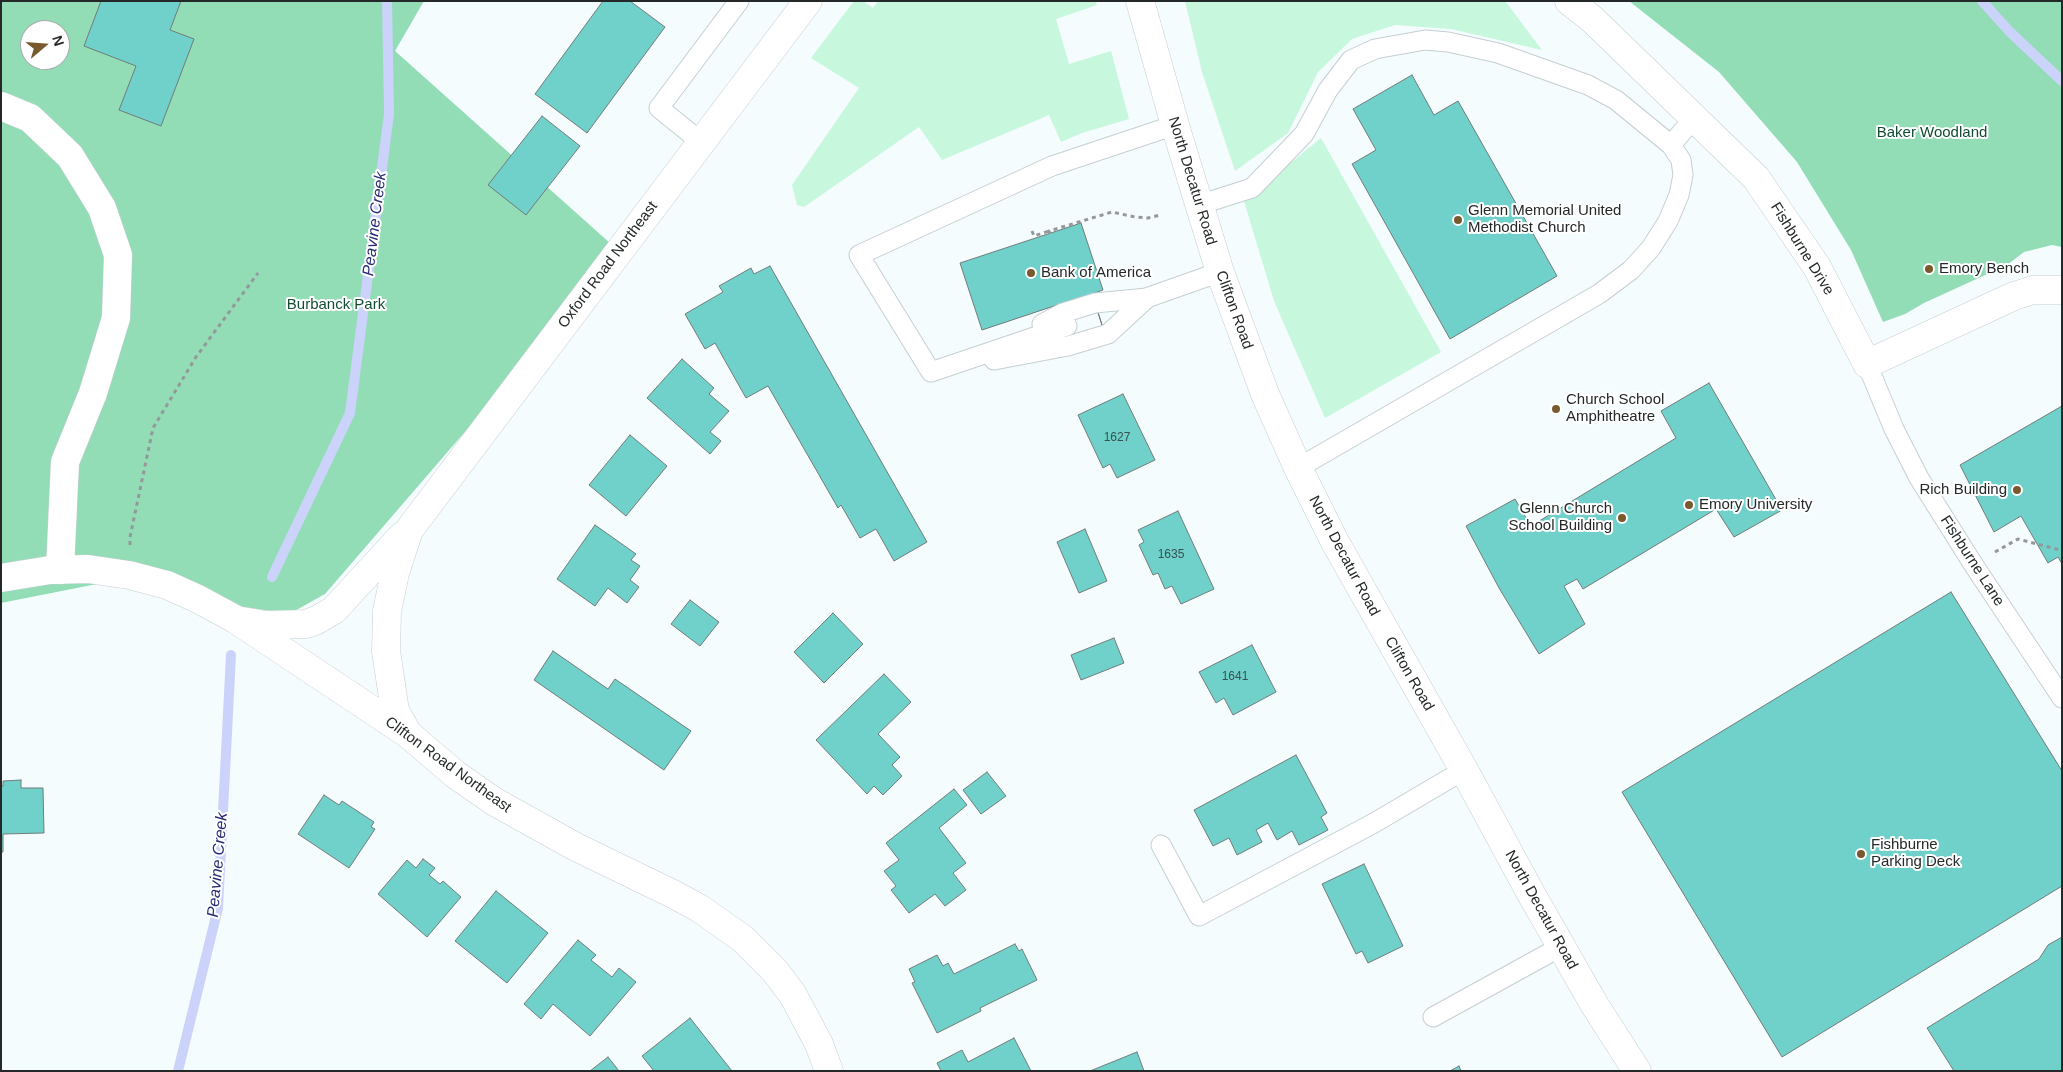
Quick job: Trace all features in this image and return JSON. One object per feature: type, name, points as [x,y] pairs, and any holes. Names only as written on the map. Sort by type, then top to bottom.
[{"type":"street","name":"Oxford Road Northeast","points":[[235,619],[266,625],[306,624],[334,610],[408,530],[808,1]]},
{"type":"street","points":[[1140,1],[1175,125]]},
{"type":"street","name":"Fishburne Drive","points":[[1569,1],[1592,19],[1756,178],[1817,267],[1867,364]]},
{"type":"street","points":[[1,106],[30,118],[70,156],[102,208],[118,255],[116,318],[94,393],[65,462],[60,570]]},
{"type":"street","name":"North Decatur Road","points":[[1175,125],[1199,205]]},
{"type":"street","name":"Clifton Road","points":[[1199,205],[1220,272],[1265,394],[1298,468],[1340,551],[1464,770],[1529,890]]},
{"type":"street","points":[[1867,364],[2014,296],[2033,290],[2062,290]]},
{"type":"street","name":"Oxford Road Northeast","points":[[408,530],[395,573],[387,611],[386,651],[395,711],[408,734]]},
{"type":"street","name":"Clifton Road Northeast","points":[[1,578],[11,575],[88,569],[130,575],[167,585],[235,619],[408,734],[456,775],[495,802],[576,847],[682,899],[743,939],[775,971],[793,995],[819,1044],[828,1071]]},
{"type":"street","name":"North Decatur Road","points":[[1529,890],[1562,946]]},
{"type":"street","points":[[1562,946],[1594,1004],[1637,1071]]},
{"type":"lane","points":[[701,142],[659,108],[739,1]]},
{"type":"lane","points":[[1199,205],[1252,188],[1304,134],[1328,90],[1351,60],[1375,49],[1425,40],[1448,42],[1498,53],[1588,86],[1616,100],[1671,145],[1680,160],[1682,175],[1679,195],[1668,221],[1651,248],[1631,270],[1599,294],[1298,468]]},
{"type":"lane","points":[[1671,145],[1694,118]]},
{"type":"lane","points":[[931,372],[859,255],[1052,166],[1175,125]]},
{"type":"lane","points":[[1099,315],[1220,272]]},
{"type":"lane","points":[[931,372],[1068,346],[1108,334],[1147,298]]},
{"type":"lane","points":[[990,352],[1063,313],[1095,303],[1147,298]]},
{"type":"lane","points":[[931,372],[1067,326]]},
{"type":"lane","name":"Fishburne Lane","points":[[1867,364],[1894,429],[1919,478],[1973,564],[2062,698]]},
{"type":"lane","points":[[1161,844],[1199,916],[1374,823],[1464,770]]},
{"type":"lane","points":[[1433,1017],[1562,946]]},
{"type":"path","points":[[1032,231],[1034,236],[1112,212],[1142,218],[1160,215]]},
{"type":"path","points":[[130,575],[130,537],[153,428],[196,357],[258,273]]},
{"type":"path","points":[[1973,564],[2018,539],[2062,549]]},
{"type":"green space","name":"Burbanck Park","points":[[1,1],[424,1],[395,51],[620,252],[325,594],[291,613],[162,594],[117,580],[1,603]]},
{"type":"green space","points":[[854,1],[863,1],[873,8],[878,1],[1095,1],[1097,5],[1056,19],[1069,64],[1111,51],[1129,119],[1082,133],[1061,142],[1049,115],[942,160],[919,127],[804,207],[797,205],[792,185],[859,88],[811,58]]},
{"type":"green space","points":[[1185,1],[1505,1],[1542,50],[1451,29],[1395,25],[1352,39],[1318,72],[1288,133],[1235,171],[1202,72]]},
{"type":"green space","name":"Baker Woodland","points":[[1629,1],[2062,1],[2062,247],[2052,245],[2024,252],[2007,265],[1924,303],[1905,314],[1883,322],[1851,250],[1797,162],[1719,72]]},
{"type":"green space","points":[[1321,138],[1441,352],[1325,418],[1274,301],[1244,201]]},
{"type":"building","points":[[101,1],[181,1],[170,30],[194,39],[161,126],[119,110],[136,66],[84,46]]},
{"type":"building","points":[[603,1],[630,1],[665,27],[587,133],[535,94]]},
{"type":"building","name":"Glenn Memorial United Methodist Church","points":[[1412,75],[1434,115],[1458,101],[1557,276],[1450,339],[1352,164],[1376,150],[1353,109]]},
{"type":"building","points":[[542,116],[580,146],[526,215],[488,185]]},
{"type":"building","name":"Bank of America","points":[[1081,223],[1103,290],[1092,294],[1103,328],[1071,338],[1060,304],[982,330],[960,263]]},
{"type":"building","points":[[770,266],[927,542],[894,561],[876,529],[860,538],[841,505],[838,508],[768,386],[746,398],[715,343],[705,349],[685,314],[723,292],[719,286],[751,268],[754,274]]},
{"type":"building","points":[[1092,294],[1103,328],[1071,338],[1060,304]]},
{"type":"building","points":[[682,359],[714,388],[709,394],[729,411],[710,432],[721,441],[710,454],[647,398]]},
{"type":"building","name":"Glenn Church School Building","points":[[1709,383],[1782,510],[1734,537],[1716,509],[1583,589],[1577,579],[1564,586],[1585,624],[1539,654],[1499,588],[1466,526],[1515,499],[1531,526],[1676,438],[1661,411]]},
{"type":"building","points":[[1123,394],[1155,460],[1117,478],[1110,464],[1103,468],[1078,415]]},
{"type":"building","name":"Rich Building","points":[[2062,406],[2062,564],[2058,557],[2048,563],[2021,516],[1994,532],[1960,465]]},
{"type":"building","points":[[630,435],[667,466],[626,516],[589,485]]},
{"type":"building","points":[[1178,511],[1214,589],[1181,604],[1172,586],[1165,589],[1158,573],[1153,575],[1139,545],[1144,542],[1138,530]]},
{"type":"building","points":[[595,525],[636,554],[631,560],[640,566],[630,580],[639,587],[627,603],[608,588],[595,606],[557,579]]},
{"type":"building","points":[[1085,529],[1107,581],[1079,593],[1057,542]]},
{"type":"building","name":"Fishburne Parking Deck","points":[[1951,592],[2062,771],[2062,886],[1782,1057],[1622,792]]},
{"type":"building","points":[[690,600],[719,622],[700,646],[671,624]]},
{"type":"building","points":[[833,613],[863,644],[824,683],[794,652]]},
{"type":"building","points":[[1114,638],[1124,663],[1081,680],[1071,655]]},
{"type":"building","points":[[1252,645],[1276,692],[1233,715],[1224,698],[1216,703],[1199,672]]},
{"type":"building","points":[[553,651],[608,689],[615,679],[691,731],[664,770],[534,680]]},
{"type":"building","points":[[884,674],[911,702],[878,734],[900,757],[892,765],[902,776],[883,795],[874,786],[867,794],[816,740]]},
{"type":"building","points":[[1296,755],[1327,813],[1321,817],[1328,830],[1299,845],[1292,831],[1277,840],[1268,823],[1256,830],[1262,842],[1237,855],[1229,838],[1213,846],[1194,810]]},
{"type":"building","points":[[987,772],[1006,796],[981,814],[963,790]]},
{"type":"building","points":[[21,780],[21,788],[43,788],[44,833],[3,834],[3,852],[1,852],[1,786],[3,786],[3,781]]},
{"type":"building","points":[[954,789],[967,805],[939,828],[966,863],[953,873],[966,890],[945,906],[935,894],[909,913],[891,890],[896,886],[884,871],[899,860],[886,843]]},
{"type":"building","points":[[324,795],[339,805],[342,801],[374,822],[371,827],[375,829],[349,868],[298,834]]},
{"type":"building","points":[[423,859],[435,868],[429,875],[440,884],[443,881],[461,897],[427,937],[378,894],[407,860],[416,868]]},
{"type":"building","points":[[1364,864],[1403,946],[1368,963],[1362,951],[1356,954],[1322,884]]},
{"type":"building","points":[[496,891],[548,933],[507,983],[455,941]]},
{"type":"building","points":[[2062,937],[2062,1071],[1954,1071],[1927,1028],[2039,959],[2048,945]]},
{"type":"building","points":[[578,940],[596,955],[591,960],[612,977],[619,968],[636,982],[590,1036],[553,1004],[541,1019],[524,1004]]},
{"type":"building","points":[[1015,944],[1019,951],[1022,949],[1037,980],[980,1008],[981,1011],[937,1033],[912,983],[915,982],[909,969],[937,955],[943,966],[948,963],[954,974]]},
{"type":"building","points":[[690,1018],[732,1071],[654,1071],[642,1056]]},
{"type":"building","points":[[1014,1038],[1031,1071],[941,1071],[937,1063],[962,1050],[968,1062]]},
{"type":"building","points":[[1137,1052],[1144,1071],[1090,1071]]},
{"type":"building","points":[[608,1057],[619,1071],[590,1071]]},
{"type":"building","points":[[1459,1066],[1461,1071],[1450,1071]]},
{"type":"waterway","name":"Peavine Creek","points":[[272,577],[350,413],[389,114],[387,1]]},
{"type":"waterway","points":[[1982,1],[2010,32],[2062,81]]},
{"type":"waterway","name":"Peavine Creek","points":[[178,1071],[218,908],[231,655]]},
{"type":"place","name":"Glenn Memorial United Methodist Church","points":[[1458,220]]},
{"type":"place","name":"Emory Bench","points":[[1929,269]]},
{"type":"place","name":"Bank of America","points":[[1031,273]]},
{"type":"place","name":"Church School Amphitheatre","points":[[1556,409]]},
{"type":"place","name":"Rich Building","points":[[2017,490]]},
{"type":"place","name":"Emory University","points":[[1689,505]]},
{"type":"place","name":"Glenn Church School Building","points":[[1622,518]]},
{"type":"place","name":"Fishburne Parking Deck","points":[[1861,854]]}]
